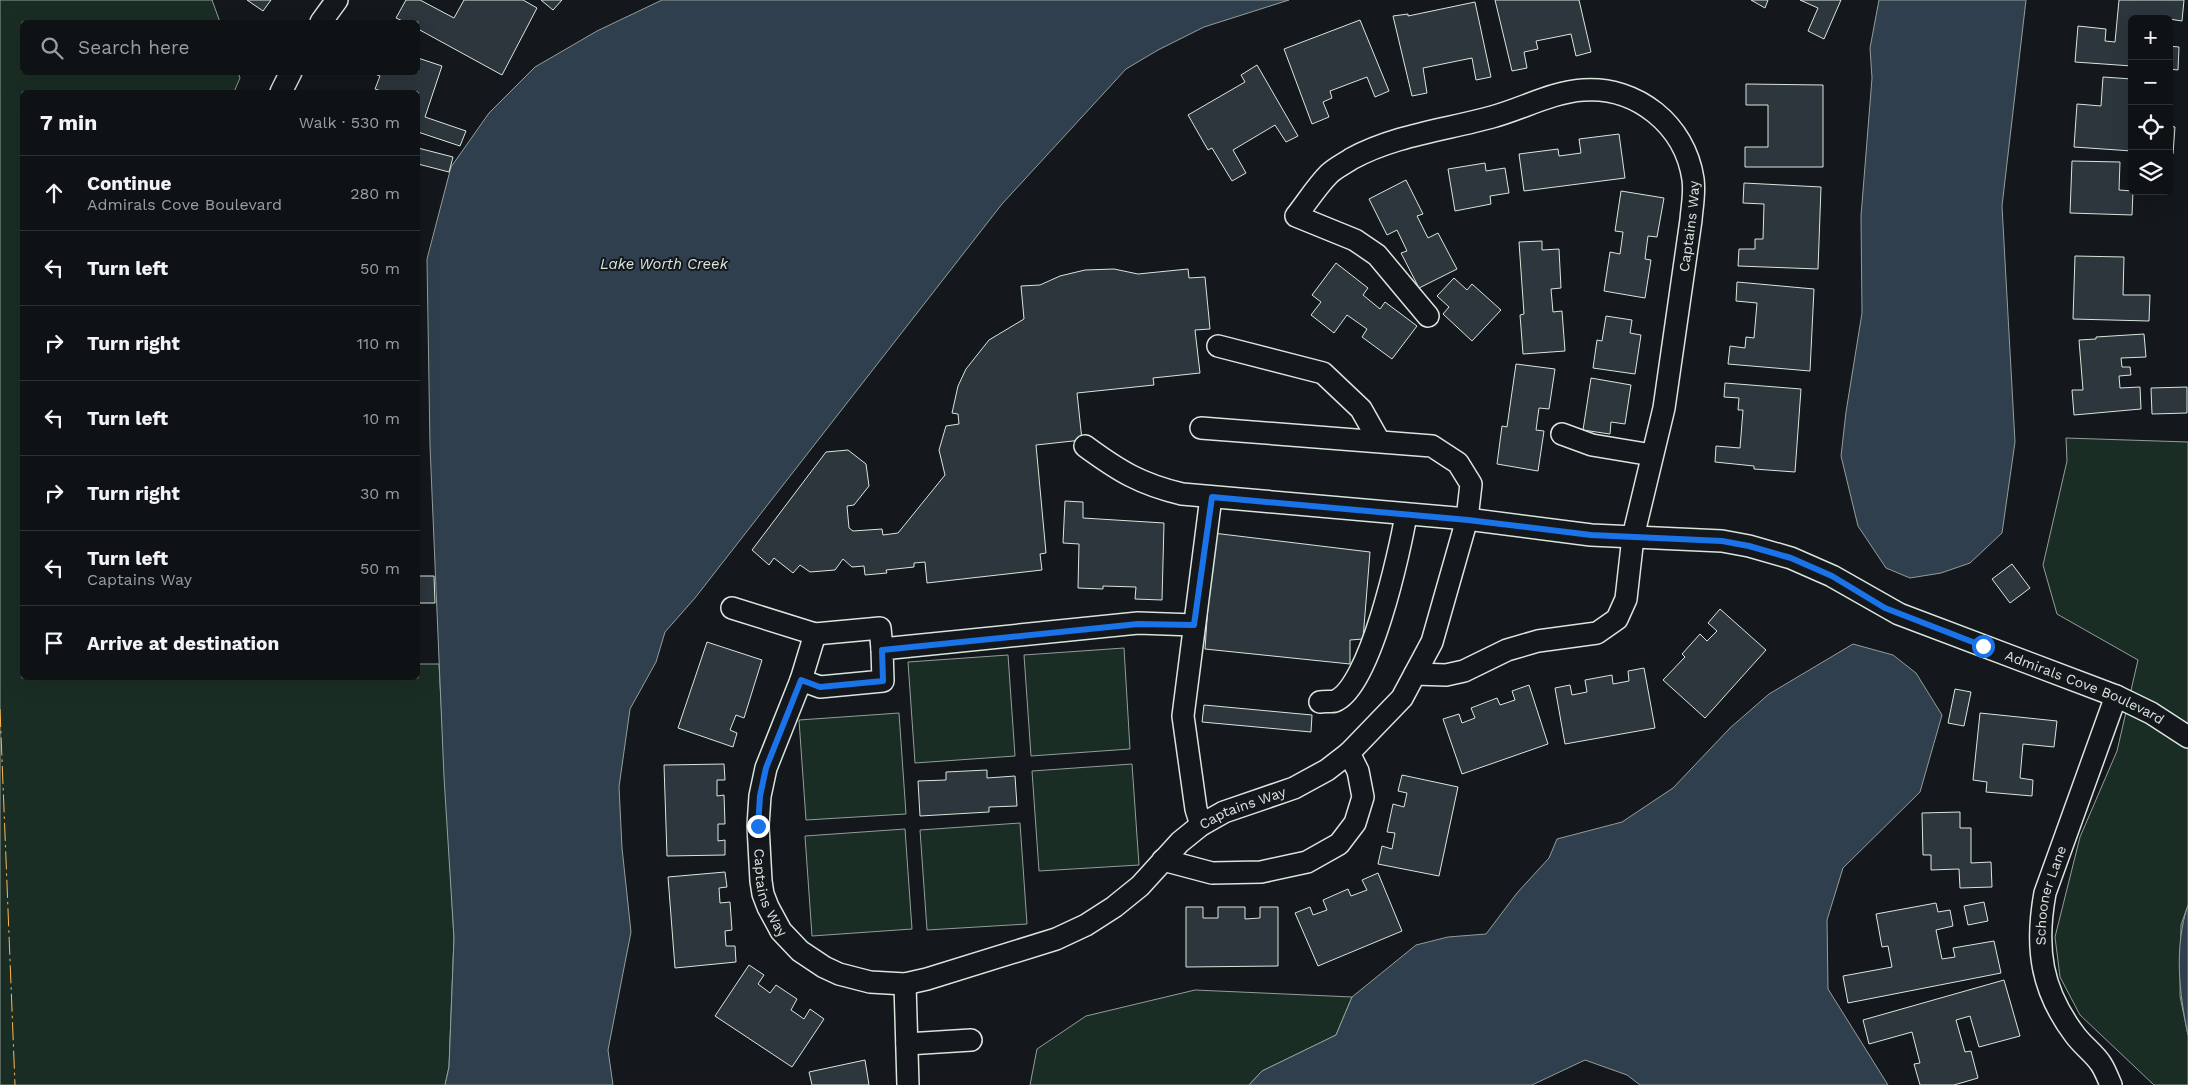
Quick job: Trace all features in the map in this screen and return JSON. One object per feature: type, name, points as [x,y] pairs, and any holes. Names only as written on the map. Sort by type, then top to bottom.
[{"type":"street","points":[[322,20],[337,0]]},
{"type":"street","points":[[282,90],[290,75]]},
{"type":"street","name":"Captains Way","points":[[1415,674],[1446,675],[1464,671],[1507,650],[1538,641],[1597,633],[1618,619],[1626,599],[1634,537],[1664,408],[1694,192],[1690,166],[1681,142],[1665,121],[1645,104],[1608,91],[1582,90],[1568,92],[1492,117],[1394,140],[1367,151],[1329,173],[1296,216],[1355,240],[1377,255],[1428,316]]},
{"type":"street","points":[[1218,346],[1323,373],[1361,409],[1378,441]]},
{"type":"street","name":"Captains Way","points":[[816,634],[801,680],[766,768],[760,796],[758,826],[761,881],[768,907],[781,931],[790,942],[800,952],[824,967],[854,978],[905,984],[1056,938],[1086,925],[1114,907],[1133,891],[1180,842],[1201,825],[1224,812],[1308,782],[1348,753],[1402,698],[1432,642],[1468,520],[1471,484],[1458,463],[1432,446],[1201,428]]},
{"type":"street","points":[[1562,434],[1592,445],[1652,455]]},
{"type":"street","name":"Admirals Cove Boulevard","points":[[1085,446],[1118,470],[1151,486],[1182,494],[1468,520],[1591,535],[1722,541],[1749,546],[1791,558],[1832,576],[1898,614],[2116,696],[2151,713],[2188,737]]},
{"type":"street","points":[[1201,825],[1196,809],[1183,716],[1212,497]]},
{"type":"street","points":[[1320,702],[1335,701],[1346,693],[1359,673],[1381,618],[1400,552],[1406,515]]},
{"type":"street","points":[[732,608],[816,634],[880,628],[883,681],[820,687],[801,680]]},
{"type":"street","points":[[882,650],[1138,624],[1194,625]]},
{"type":"street","name":"Schooner Lane","points":[[2111,1085],[2101,1064],[2079,1041],[2064,1020],[2056,1004],[2043,971],[2040,919],[2045,893],[2116,696]]},
{"type":"street","points":[[1163,860],[1212,873],[1261,872],[1307,862],[1339,844],[1355,823],[1363,797],[1358,771],[1348,753]]},
{"type":"street","points":[[905,984],[908,1085]]},
{"type":"street","points":[[907,1044],[971,1040]]},
{"type":"green space","points":[[0,0],[212,0],[219,20],[20,20],[20,75],[239,75],[240,78],[235,90],[20,90],[20,680],[420,680],[420,664],[439,664],[454,938],[449,1067],[445,1085],[0,1085]]},
{"type":"green space","points":[[2066,438],[2188,442],[2188,905],[2181,925],[2180,996],[2188,1035],[2188,1085],[2154,1085],[2080,1015],[2060,977],[2055,937],[2080,837],[2117,751],[2138,660],[2057,614],[2043,565],[2067,461]]},
{"type":"green space","points":[[1124,648],[1130,749],[1031,756],[1024,655]]},
{"type":"green space","points":[[1008,655],[1015,756],[915,763],[908,662]]},
{"type":"green space","points":[[899,713],[906,814],[806,820],[799,720]]},
{"type":"green space","points":[[1132,764],[1139,865],[1039,871],[1032,771]]},
{"type":"green space","points":[[1020,823],[1027,924],[927,930],[920,830]]},
{"type":"green space","points":[[905,829],[912,929],[812,936],[805,836]]},
{"type":"green space","points":[[1195,990],[1352,997],[1336,1035],[1262,1071],[1249,1085],[1030,1085],[1037,1049],[1086,1016]]},
{"type":"water","name":"Lake Worth Creek","points":[[662,0],[1289,0],[1204,27],[1158,50],[1126,69],[1002,204],[695,598],[665,632],[656,662],[630,709],[619,787],[622,848],[631,932],[608,1050],[613,1085],[445,1085],[449,1067],[454,938],[444,777],[430,446],[427,259],[451,167],[489,113],[535,67],[597,31]]},
{"type":"water","points":[[1879,0],[2026,0],[2002,206],[2015,442],[2002,533],[1970,563],[1941,573],[1910,578],[1886,568],[1858,526],[1841,456],[1862,313],[1861,216],[1872,78],[1870,48]]},
{"type":"water","points":[[1853,644],[1893,655],[1916,673],[1942,715],[1920,792],[1843,868],[1827,920],[1828,989],[1888,1085],[1640,1085],[1627,1075],[1585,1060],[1532,1085],[1249,1085],[1262,1071],[1336,1035],[1352,997],[1416,945],[1448,937],[1486,934],[1517,893],[1549,858],[1557,839],[1622,822],[1673,788],[1730,728],[1769,694]]},
{"type":"water","points":[[2188,905],[2188,1035],[2180,986],[2179,953]]},
{"type":"building","points":[[247,0],[271,0],[263,11]]},
{"type":"building","points":[[406,0],[420,0],[454,18],[464,0],[523,0],[537,8],[502,75],[420,30],[420,20],[400,20],[396,18]]},
{"type":"building","points":[[541,0],[562,0],[553,10]]},
{"type":"building","points":[[1495,0],[1579,0],[1591,52],[1576,56],[1571,34],[1536,41],[1538,49],[1524,52],[1527,68],[1512,71]]},
{"type":"building","points":[[1751,0],[1768,0],[1765,8]]},
{"type":"building","points":[[1800,0],[1841,0],[1824,39],[1808,31],[1818,8]]},
{"type":"building","points":[[2119,0],[2184,0],[2182,21],[2173,20],[2173,15],[2128,15],[2128,66],[2075,62],[2078,26],[2106,29],[2105,41],[2115,42]]},
{"type":"building","points":[[1475,2],[1491,77],[1476,80],[1472,58],[1423,68],[1427,93],[1412,96],[1393,16],[1408,14],[1408,16]]},
{"type":"building","points":[[1360,20],[1389,91],[1375,97],[1367,77],[1330,91],[1332,98],[1323,102],[1329,117],[1312,124],[1284,49]]},
{"type":"building","points":[[2173,46],[2179,47],[2178,70],[2173,69]]},
{"type":"building","points":[[420,59],[442,66],[425,117],[466,131],[460,146],[420,133],[420,90],[375,89],[380,76],[378,75],[420,75]]},
{"type":"building","points":[[1257,65],[1298,136],[1286,142],[1275,125],[1233,150],[1246,173],[1232,181],[1212,148],[1208,150],[1188,115],[1245,82],[1241,75]]},
{"type":"building","points":[[2103,77],[2128,79],[2128,151],[2074,147],[2077,104],[2101,106]]},
{"type":"building","points":[[1746,84],[1823,85],[1823,167],[1745,167],[1745,147],[1768,147],[1768,105],[1746,105]]},
{"type":"building","points":[[2173,127],[2175,127],[2173,154]]},
{"type":"building","points":[[1619,134],[1625,178],[1524,191],[1519,154],[1558,149],[1559,156],[1581,153],[1579,139]]},
{"type":"building","points":[[420,149],[453,157],[449,172],[420,165]]},
{"type":"building","points":[[2072,161],[2120,162],[2119,190],[2128,191],[2128,195],[2133,195],[2132,215],[2070,213]]},
{"type":"building","points":[[1485,163],[1486,171],[1505,168],[1509,193],[1490,196],[1491,204],[1455,211],[1448,169]]},
{"type":"building","points":[[1406,180],[1423,214],[1417,216],[1428,238],[1438,233],[1457,269],[1419,288],[1401,253],[1407,251],[1397,230],[1387,235],[1369,199]]},
{"type":"building","points":[[1744,183],[1821,187],[1818,269],[1738,266],[1739,249],[1755,249],[1755,239],[1763,239],[1764,204],[1743,203]]},
{"type":"building","points":[[1621,191],[1664,198],[1657,237],[1648,236],[1645,259],[1651,260],[1645,298],[1604,291],[1610,252],[1620,254],[1623,232],[1615,231]]},
{"type":"building","points":[[1542,241],[1542,250],[1559,249],[1561,288],[1551,289],[1553,312],[1562,311],[1565,351],[1523,354],[1520,315],[1524,314],[1519,242]]},
{"type":"building","points":[[2075,256],[2124,257],[2123,295],[2150,295],[2149,321],[2073,319]]},
{"type":"building","points":[[1336,263],[1368,288],[1363,295],[1380,309],[1385,302],[1417,326],[1392,359],[1362,337],[1367,329],[1347,315],[1334,333],[1311,315],[1321,302],[1312,295]]},
{"type":"building","points":[[1114,269],[1138,274],[1188,269],[1189,278],[1205,277],[1210,329],[1195,330],[1200,373],[1153,378],[1154,385],[1077,393],[1082,440],[1036,445],[1046,553],[1040,554],[1042,570],[927,583],[925,562],[914,563],[914,567],[886,570],[887,573],[865,575],[864,566],[852,567],[843,559],[835,570],[810,572],[800,565],[793,573],[774,558],[769,565],[752,550],[826,452],[848,450],[866,464],[869,486],[854,505],[847,506],[849,528],[853,531],[882,529],[883,535],[898,533],[945,475],[939,450],[946,426],[959,424],[958,414],[952,413],[958,386],[966,369],[989,340],[1024,319],[1021,286],[1040,285],[1060,276],[1085,270]]},
{"type":"building","points":[[1454,278],[1467,290],[1472,284],[1501,310],[1472,341],[1443,314],[1449,307],[1437,296]]},
{"type":"building","points":[[1737,282],[1814,289],[1810,371],[1728,364],[1730,346],[1745,348],[1746,337],[1754,338],[1757,303],[1736,301]]},
{"type":"building","points":[[1606,316],[1632,320],[1630,333],[1641,335],[1635,374],[1593,368],[1597,340],[1602,341]]},
{"type":"building","points":[[2144,334],[2146,357],[2121,358],[2122,367],[2130,367],[2131,375],[2119,376],[2120,388],[2140,387],[2141,409],[2074,415],[2072,390],[2083,390],[2079,340]]},
{"type":"building","points":[[1516,364],[1555,369],[1549,409],[1539,408],[1536,430],[1544,431],[1538,471],[1497,464],[1502,426],[1507,427]]},
{"type":"building","points":[[1591,378],[1631,385],[1625,424],[1611,422],[1610,434],[1583,430]]},
{"type":"building","points":[[1725,383],[1801,389],[1795,472],[1754,469],[1754,466],[1715,462],[1716,446],[1740,448],[1743,410],[1738,410],[1739,398],[1724,397]]},
{"type":"building","points":[[2187,387],[2187,413],[2152,414],[2151,388]]},
{"type":"building","points":[[1065,501],[1083,502],[1083,518],[1164,523],[1162,600],[1135,599],[1136,587],[1103,586],[1103,589],[1078,588],[1079,544],[1063,543]]},
{"type":"building","points":[[1213,533],[1370,552],[1363,639],[1350,640],[1350,664],[1205,649]]},
{"type":"building","points":[[2012,564],[2030,588],[2010,603],[1992,579]]},
{"type":"building","points":[[420,576],[434,576],[435,603],[420,603]]},
{"type":"building","points":[[1720,609],[1766,650],[1705,718],[1663,680],[1685,657],[1682,654],[1700,634],[1707,641],[1717,631],[1708,623]]},
{"type":"building","points":[[707,642],[762,660],[744,718],[736,715],[730,730],[737,733],[733,747],[678,728]]},
{"type":"building","points":[[1644,668],[1655,728],[1565,744],[1555,688],[1570,685],[1572,695],[1587,692],[1585,680],[1612,675],[1613,684],[1629,681],[1628,671]]},
{"type":"building","points":[[1529,685],[1548,744],[1462,774],[1443,719],[1459,714],[1462,723],[1475,718],[1471,708],[1497,698],[1500,705],[1515,700],[1512,691]]},
{"type":"building","points":[[1955,689],[1971,692],[1964,726],[1948,723]]},
{"type":"building","points":[[1204,705],[1312,715],[1311,732],[1202,722]]},
{"type":"building","points":[[1980,713],[2057,721],[2054,747],[2023,744],[2020,778],[2033,780],[2032,796],[1986,792],[1987,782],[1973,780]]},
{"type":"building","points":[[724,764],[725,780],[717,780],[717,796],[724,795],[725,824],[718,824],[718,841],[725,840],[725,855],[667,856],[664,765]]},
{"type":"building","points":[[987,770],[987,778],[1015,776],[1017,806],[989,807],[989,812],[920,816],[918,781],[946,780],[946,772]]},
{"type":"building","points":[[1402,775],[1458,787],[1439,876],[1378,864],[1382,846],[1392,849],[1395,833],[1387,832],[1393,804],[1404,807],[1407,793],[1398,791]]},
{"type":"building","points":[[1960,812],[1960,828],[1971,828],[1971,863],[1991,862],[1992,887],[1960,888],[1959,869],[1931,870],[1931,855],[1923,855],[1922,813]]},
{"type":"building","points":[[725,872],[727,887],[719,888],[720,903],[730,902],[732,930],[725,931],[726,946],[735,946],[736,962],[675,968],[668,877]]},
{"type":"building","points":[[1378,873],[1402,931],[1318,966],[1295,913],[1310,907],[1313,915],[1327,910],[1323,900],[1348,889],[1351,896],[1367,890],[1362,880]]},
{"type":"building","points":[[1984,902],[1988,921],[1968,925],[1964,906]]},
{"type":"building","points":[[1936,903],[1938,912],[1950,910],[1953,926],[1936,930],[1942,959],[1955,957],[1953,948],[1994,941],[2001,973],[1848,1003],[1843,976],[1892,967],[1888,946],[1882,947],[1876,914]]},
{"type":"building","points":[[1186,907],[1203,907],[1203,918],[1218,918],[1218,907],[1245,907],[1245,919],[1260,918],[1260,907],[1278,907],[1278,966],[1186,967]]},
{"type":"building","points":[[749,965],[764,975],[758,984],[770,993],[776,985],[797,999],[791,1010],[804,1019],[810,1009],[824,1019],[792,1067],[715,1016]]},
{"type":"building","points":[[2004,980],[2020,1036],[1979,1047],[1970,1016],[1956,1020],[1965,1052],[1971,1051],[1978,1078],[1954,1085],[1920,1085],[1914,1064],[1920,1063],[1912,1032],[1869,1044],[1863,1020]]},
{"type":"building","points":[[865,1060],[869,1085],[812,1085],[809,1072]]},
{"type":"power","points":[[0,709],[15,1085]]},
{"type":"route","points":[[758,826],[760,796],[766,768],[801,680],[820,687],[883,681],[882,650],[1138,624],[1194,625],[1212,497],[1529,526],[1591,535],[1722,541],[1749,546],[1791,558],[1832,576],[1898,614],[1983,646]]}]
